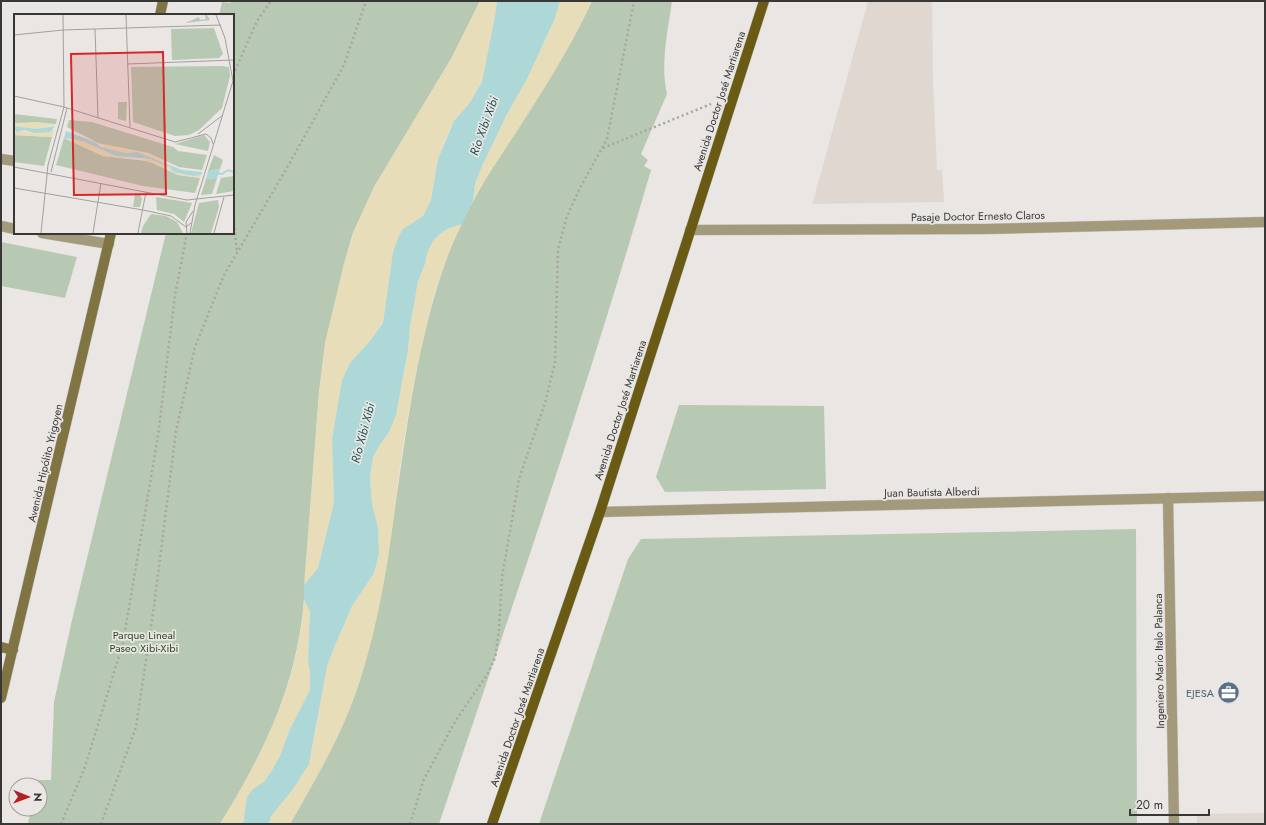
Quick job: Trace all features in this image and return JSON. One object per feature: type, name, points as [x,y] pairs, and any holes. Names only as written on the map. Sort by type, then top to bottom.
[{"type":"main road","points":[[160,14],[163,1]]},
{"type":"main road","name":"Avenida Doctor José Martiarena","points":[[492,824],[600,512],[764,1]]},
{"type":"main road","name":"Avenida Hipólito Yrigoyen","points":[[1,698],[111,234]]},
{"type":"main road","points":[[1,647],[13,650]]},
{"type":"street","points":[[1,159],[14,161]]},
{"type":"street","name":"Pasaje Doctor Ernesto Claros","points":[[690,230],[986,229],[1265,222]]},
{"type":"street","points":[[1,226],[14,228]]},
{"type":"street","points":[[48,234],[109,244]]},
{"type":"street","name":"Juan Bautista Alberdi","points":[[600,512],[1265,496]]},
{"type":"street","name":"Ingeniero Mario Italo Palanca","points":[[1168,498],[1174,824]]},
{"type":"path","points":[[234,74],[257,21],[271,1]]},
{"type":"path","points":[[101,824],[136,727],[154,606],[176,432],[195,347],[224,275],[344,65],[366,1]]},
{"type":"path","points":[[410,824],[424,779],[456,720],[487,675],[495,658],[502,577],[519,479],[545,403],[555,362],[558,250],[566,219],[579,190],[607,139],[634,1]]},
{"type":"path","points":[[602,148],[713,103]]},
{"type":"path","points":[[234,223],[237,252]]},
{"type":"path","points":[[61,824],[85,767],[123,643],[158,436],[175,295],[187,234]]},
{"type":"shaded area","points":[[868,1],[932,1],[933,81],[937,170],[942,170],[944,202],[812,204]]},
{"type":"shaded area","points":[[1265,813],[1265,824],[1197,824],[1197,814]]},
{"type":"green space","name":"Parque Lineal Paseo Xibi-Xibi","points":[[480,1],[451,59],[374,187],[353,233],[325,344],[319,392],[303,611],[298,641],[284,696],[263,748],[250,773],[220,824],[28,824],[29,817],[48,817],[48,780],[51,780],[54,702],[72,620],[166,234],[234,234],[234,14],[219,14],[222,2]]},
{"type":"green space","points":[[592,1],[672,1],[664,59],[667,94],[641,154],[648,160],[644,166],[651,170],[627,252],[575,416],[439,824],[290,824],[338,736],[360,680],[373,630],[383,580],[415,378],[426,327],[440,278],[454,241],[471,205],[554,70]]},
{"type":"green space","points":[[1,242],[77,257],[65,298],[1,286]]},
{"type":"green space","points":[[679,405],[824,406],[826,489],[665,492],[656,477]]},
{"type":"green space","points":[[1136,529],[1137,824],[539,824],[628,559],[641,539]]},
{"type":"sand","points":[[480,1],[497,1],[482,82],[469,104],[454,121],[447,136],[438,159],[431,200],[423,216],[403,229],[393,252],[383,323],[370,341],[350,363],[342,380],[332,439],[334,502],[318,568],[304,585],[319,392],[325,344],[353,233],[374,187],[451,59]]},
{"type":"sand","points":[[560,1],[592,1],[554,72],[481,186],[473,201],[475,184],[482,166],[507,114],[527,79],[555,18]]},
{"type":"sand","points":[[462,224],[455,238],[438,283],[422,344],[406,429],[385,579],[377,618],[361,677],[335,743],[290,824],[269,824],[271,816],[302,775],[311,754],[327,666],[352,606],[374,573],[379,554],[378,527],[372,504],[370,477],[373,457],[389,432],[396,415],[408,350],[410,326],[418,281],[425,264],[427,253],[433,241],[440,234],[447,229]]},
{"type":"sand","points":[[304,599],[310,611],[308,660],[310,690],[290,729],[280,756],[243,819],[243,824],[220,824],[251,771],[287,689],[301,630]]},
{"type":"water","name":"Río Xibi Xibi","points":[[497,1],[560,1],[555,18],[527,79],[507,114],[482,166],[475,184],[473,201],[462,224],[447,229],[440,234],[433,241],[427,253],[425,264],[418,281],[410,326],[408,350],[396,415],[389,432],[373,457],[370,477],[372,504],[378,527],[379,554],[374,573],[352,606],[327,666],[309,764],[293,789],[271,816],[269,824],[243,824],[247,797],[253,789],[264,782],[271,772],[280,756],[290,729],[310,690],[308,660],[310,612],[304,599],[304,585],[318,568],[334,502],[332,439],[342,380],[350,363],[370,341],[383,323],[393,252],[398,238],[403,229],[423,216],[431,200],[438,159],[454,121],[469,104],[482,82]]},
{"type":"place","name":"EJESA","points":[[1229,693]]}]
